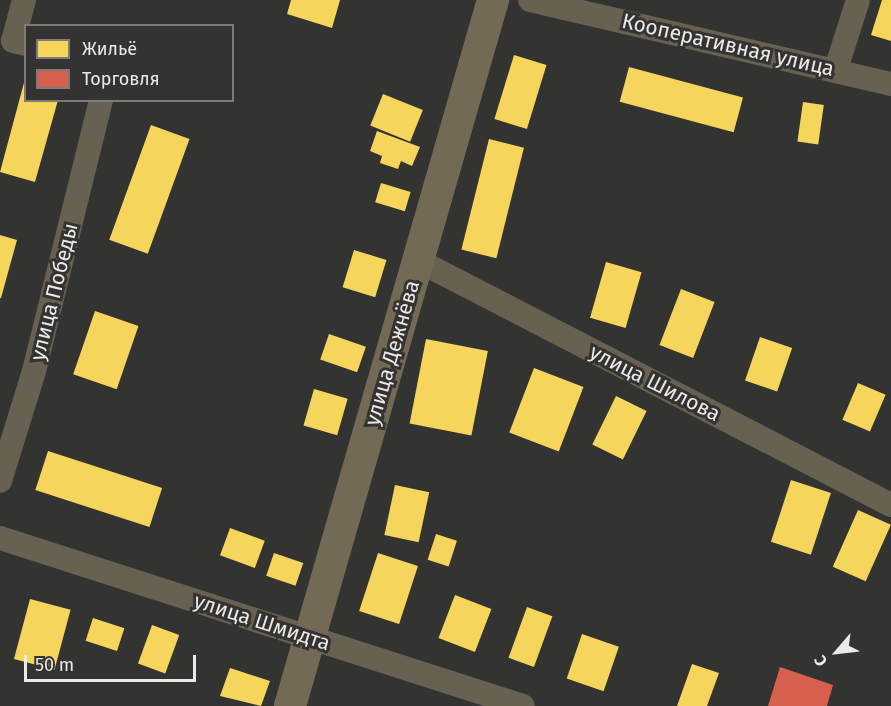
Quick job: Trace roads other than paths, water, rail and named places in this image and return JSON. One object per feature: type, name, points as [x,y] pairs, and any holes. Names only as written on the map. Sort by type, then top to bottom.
[{"type":"main road","name":"улица Дежнёва","points":[[290,706],[493,0]]},
{"type":"street","points":[[24,0],[14,41],[24,44]]},
{"type":"street","name":"Кооперативная улица","points":[[530,0],[836,69],[891,84]]},
{"type":"street","points":[[836,69],[858,0]]},
{"type":"street","name":"улица Победы","points":[[0,481],[34,371],[101,102]]},
{"type":"street","name":"улица Шилова","points":[[418,261],[891,505]]},
{"type":"street","name":"улица Шмидта","points":[[0,538],[523,706]]}]
